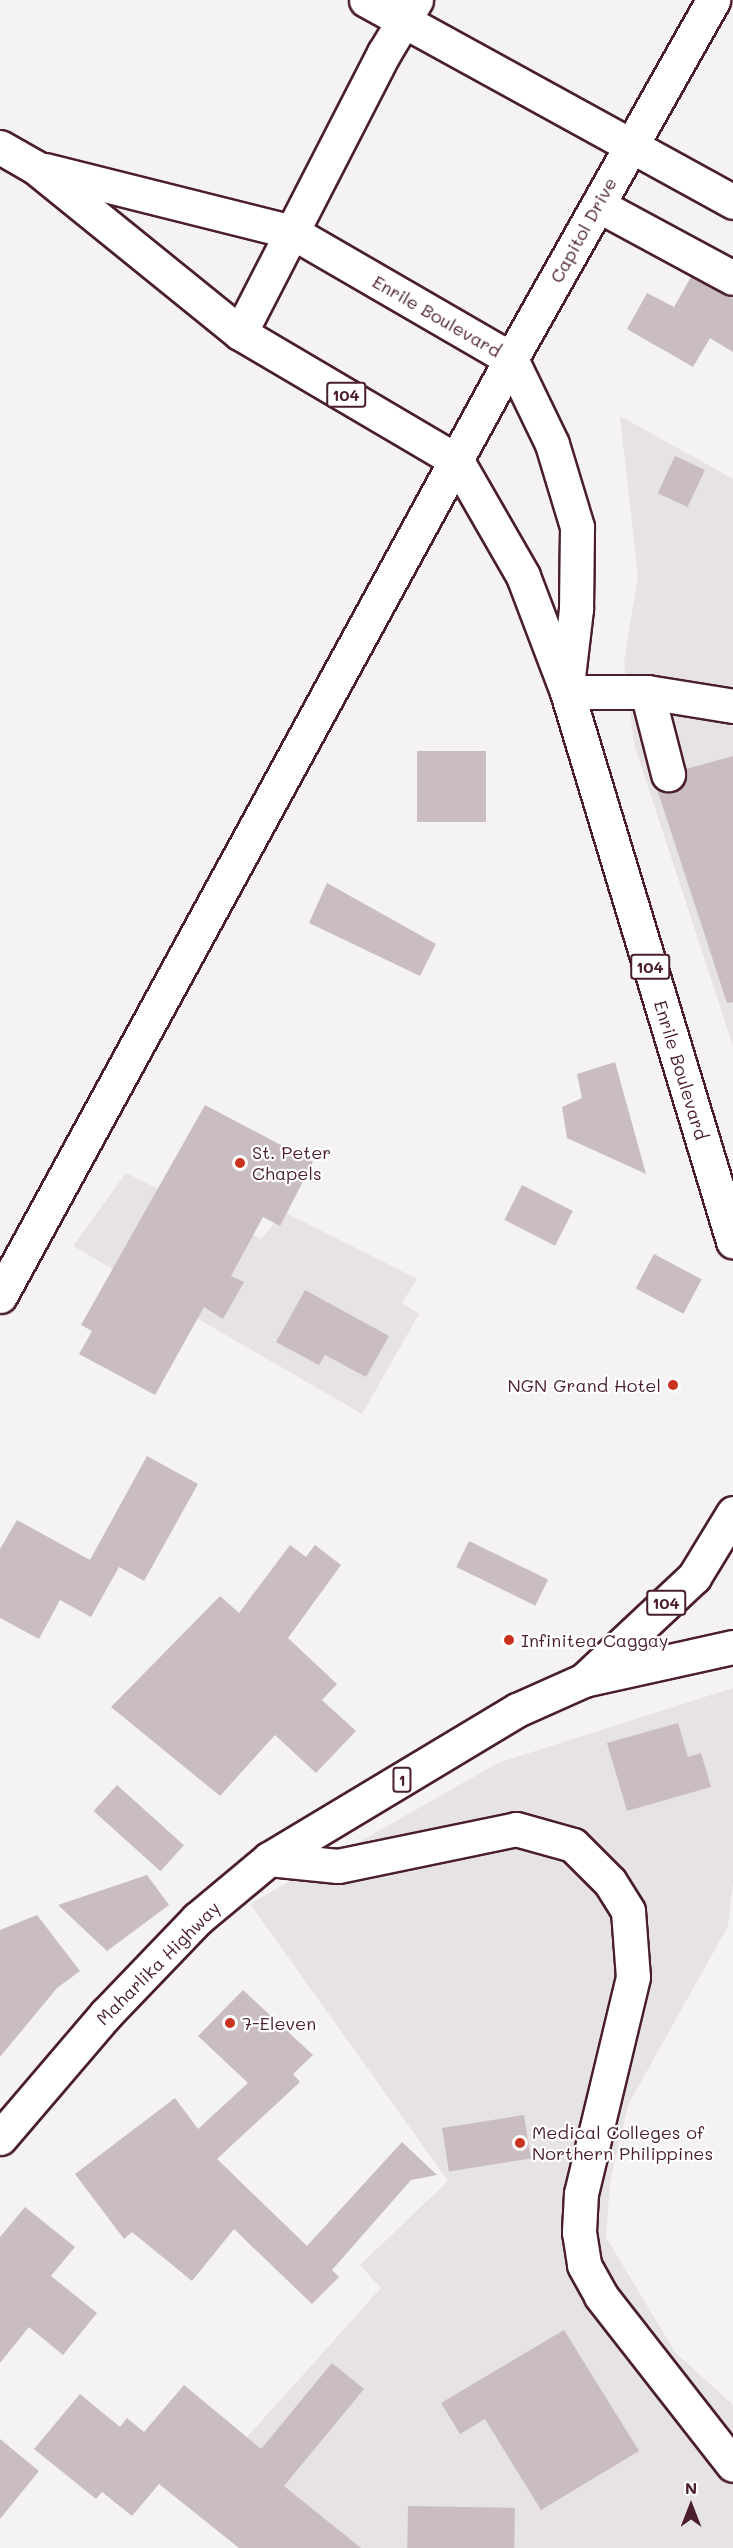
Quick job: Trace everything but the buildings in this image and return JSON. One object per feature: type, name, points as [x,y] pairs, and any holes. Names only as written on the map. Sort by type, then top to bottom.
[{"type":"main road","points":[[366,0],[411,10],[630,145],[733,202]]},
{"type":"main road","name":"Capitol Drive","points":[[0,1296],[511,359],[713,0]]},
{"type":"main road","points":[[240,333],[411,10]]},
{"type":"main road","name":"Enrile Boulevard","points":[[0,147],[35,167],[240,333],[457,461],[523,576],[567,692],[733,1241]]},
{"type":"main road","name":"Enrile Boulevard","points":[[35,167],[292,232],[511,359],[552,444],[577,527],[576,609],[567,692]]},
{"type":"main road","points":[[598,205],[733,278]]},
{"type":"main road","points":[[567,692],[647,692],[733,706]]},
{"type":"main road","points":[[647,692],[668,774]]},
{"type":"main road","name":"104","points":[[584,1680],[694,1577],[733,1512]]},
{"type":"main road","name":"Maharlika Highway","points":[[0,2138],[106,2014],[197,1919],[269,1859],[517,1710],[584,1680],[733,1647]]},
{"type":"main road","points":[[269,1859],[338,1866],[516,1829],[573,1845],[610,1882],[628,1911],[633,1977],[580,2193],[579,2232],[584,2265],[601,2296],[733,2465]]},
{"type":"shaded area","points":[[620,416],[733,479],[733,1046],[634,744],[624,662],[638,576]]},
{"type":"shaded area","points":[[126,1173],[261,1239],[284,1212],[417,1279],[402,1303],[419,1314],[362,1414],[73,1246]]},
{"type":"shaded area","name":"Medical Colleges of Northern Philippines","points":[[733,1688],[733,1884],[728,1926],[628,2105],[610,2182],[606,2237],[675,2352],[733,2405],[733,2548],[292,2548],[212,2476],[381,2288],[360,2265],[448,2181],[250,1904],[498,1763]]},
{"type":"place","name":"St. Peter Chapels","points":[[240,1163]]},
{"type":"place","name":"NGN Grand Hotel","points":[[673,1385]]},
{"type":"place","name":"Infinitea Caggay","points":[[509,1640]]},
{"type":"place","name":"7-Eleven","points":[[230,2023]]},
{"type":"place","name":"Medical Colleges of Northern Philippines","points":[[520,2143]]}]
